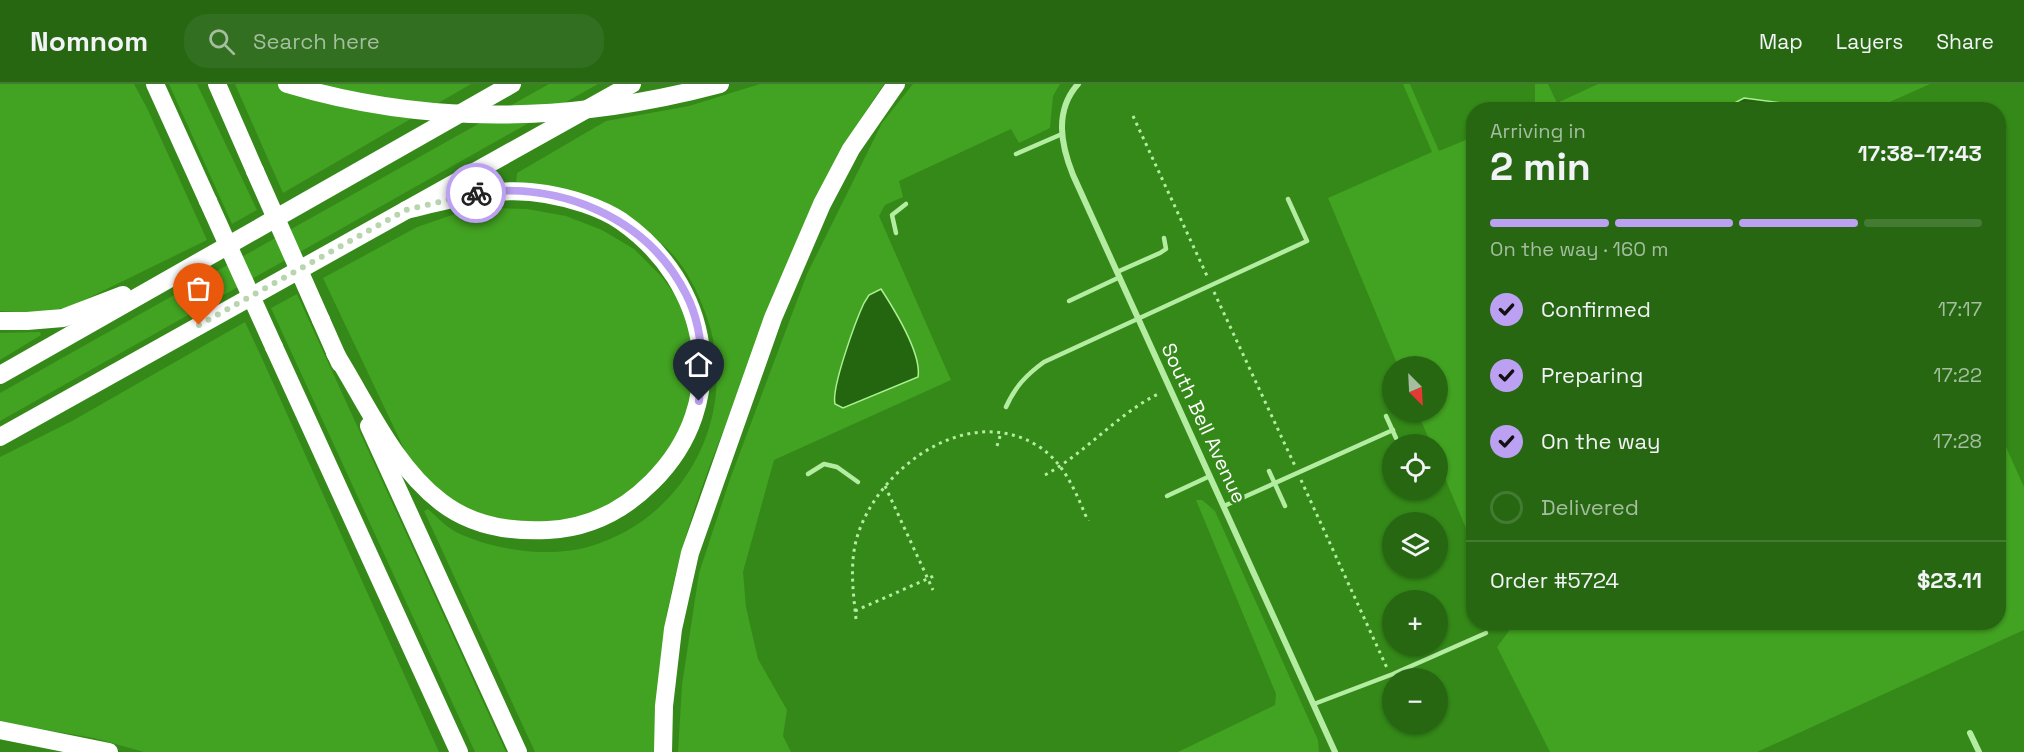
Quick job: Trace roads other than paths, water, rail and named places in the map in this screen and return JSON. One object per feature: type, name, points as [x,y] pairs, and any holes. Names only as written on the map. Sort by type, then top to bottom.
[{"type":"highway","points":[[145,84],[184,147]]},
{"type":"highway","points":[[155,84],[459,752]]},
{"type":"highway","points":[[217,84],[321,320],[518,752]]},
{"type":"highway","points":[[287,84],[318,93],[431,112],[533,115],[605,109],[658,100],[720,84]]},
{"type":"highway","points":[[391,152],[488,84]]},
{"type":"highway","points":[[0,375],[512,84]]},
{"type":"highway","points":[[0,437],[632,84]]},
{"type":"highway","points":[[663,752],[664,706],[674,629],[690,553],[704,511],[773,318],[822,204],[851,149],[896,84]]},
{"type":"highway","points":[[336,353],[409,473],[443,504],[484,525],[524,532],[569,529],[631,503],[678,453],[689,431],[699,401],[703,372],[695,318],[686,294],[651,245],[619,220],[580,203],[545,194],[513,191],[479,192],[406,210]]},
{"type":"highway","points":[[0,321],[63,318],[175,276]]},
{"type":"highway","points":[[0,730],[109,752]]},
{"type":"street","name":"South Bell Avenue","points":[[1078,84],[1066,104],[1061,125],[1064,151],[1335,752]]},
{"type":"street","points":[[1970,733],[1979,752]]},
{"type":"lane","points":[[1016,154],[1062,134]]},
{"type":"lane","points":[[1006,407],[1026,375],[1044,362],[1307,241],[1288,199]]},
{"type":"lane","points":[[896,233],[892,215],[906,204]]},
{"type":"lane","points":[[1069,301],[1160,253],[1166,249],[1164,238]]},
{"type":"lane","points":[[1389,422],[1394,434]]},
{"type":"lane","points":[[1224,506],[1393,430]]},
{"type":"lane","points":[[808,474],[824,464],[837,467],[858,482]]},
{"type":"lane","points":[[1269,471],[1285,506]]},
{"type":"lane","points":[[1167,496],[1210,476]]},
{"type":"lane","points":[[1314,704],[1390,675],[1486,633]]}]
